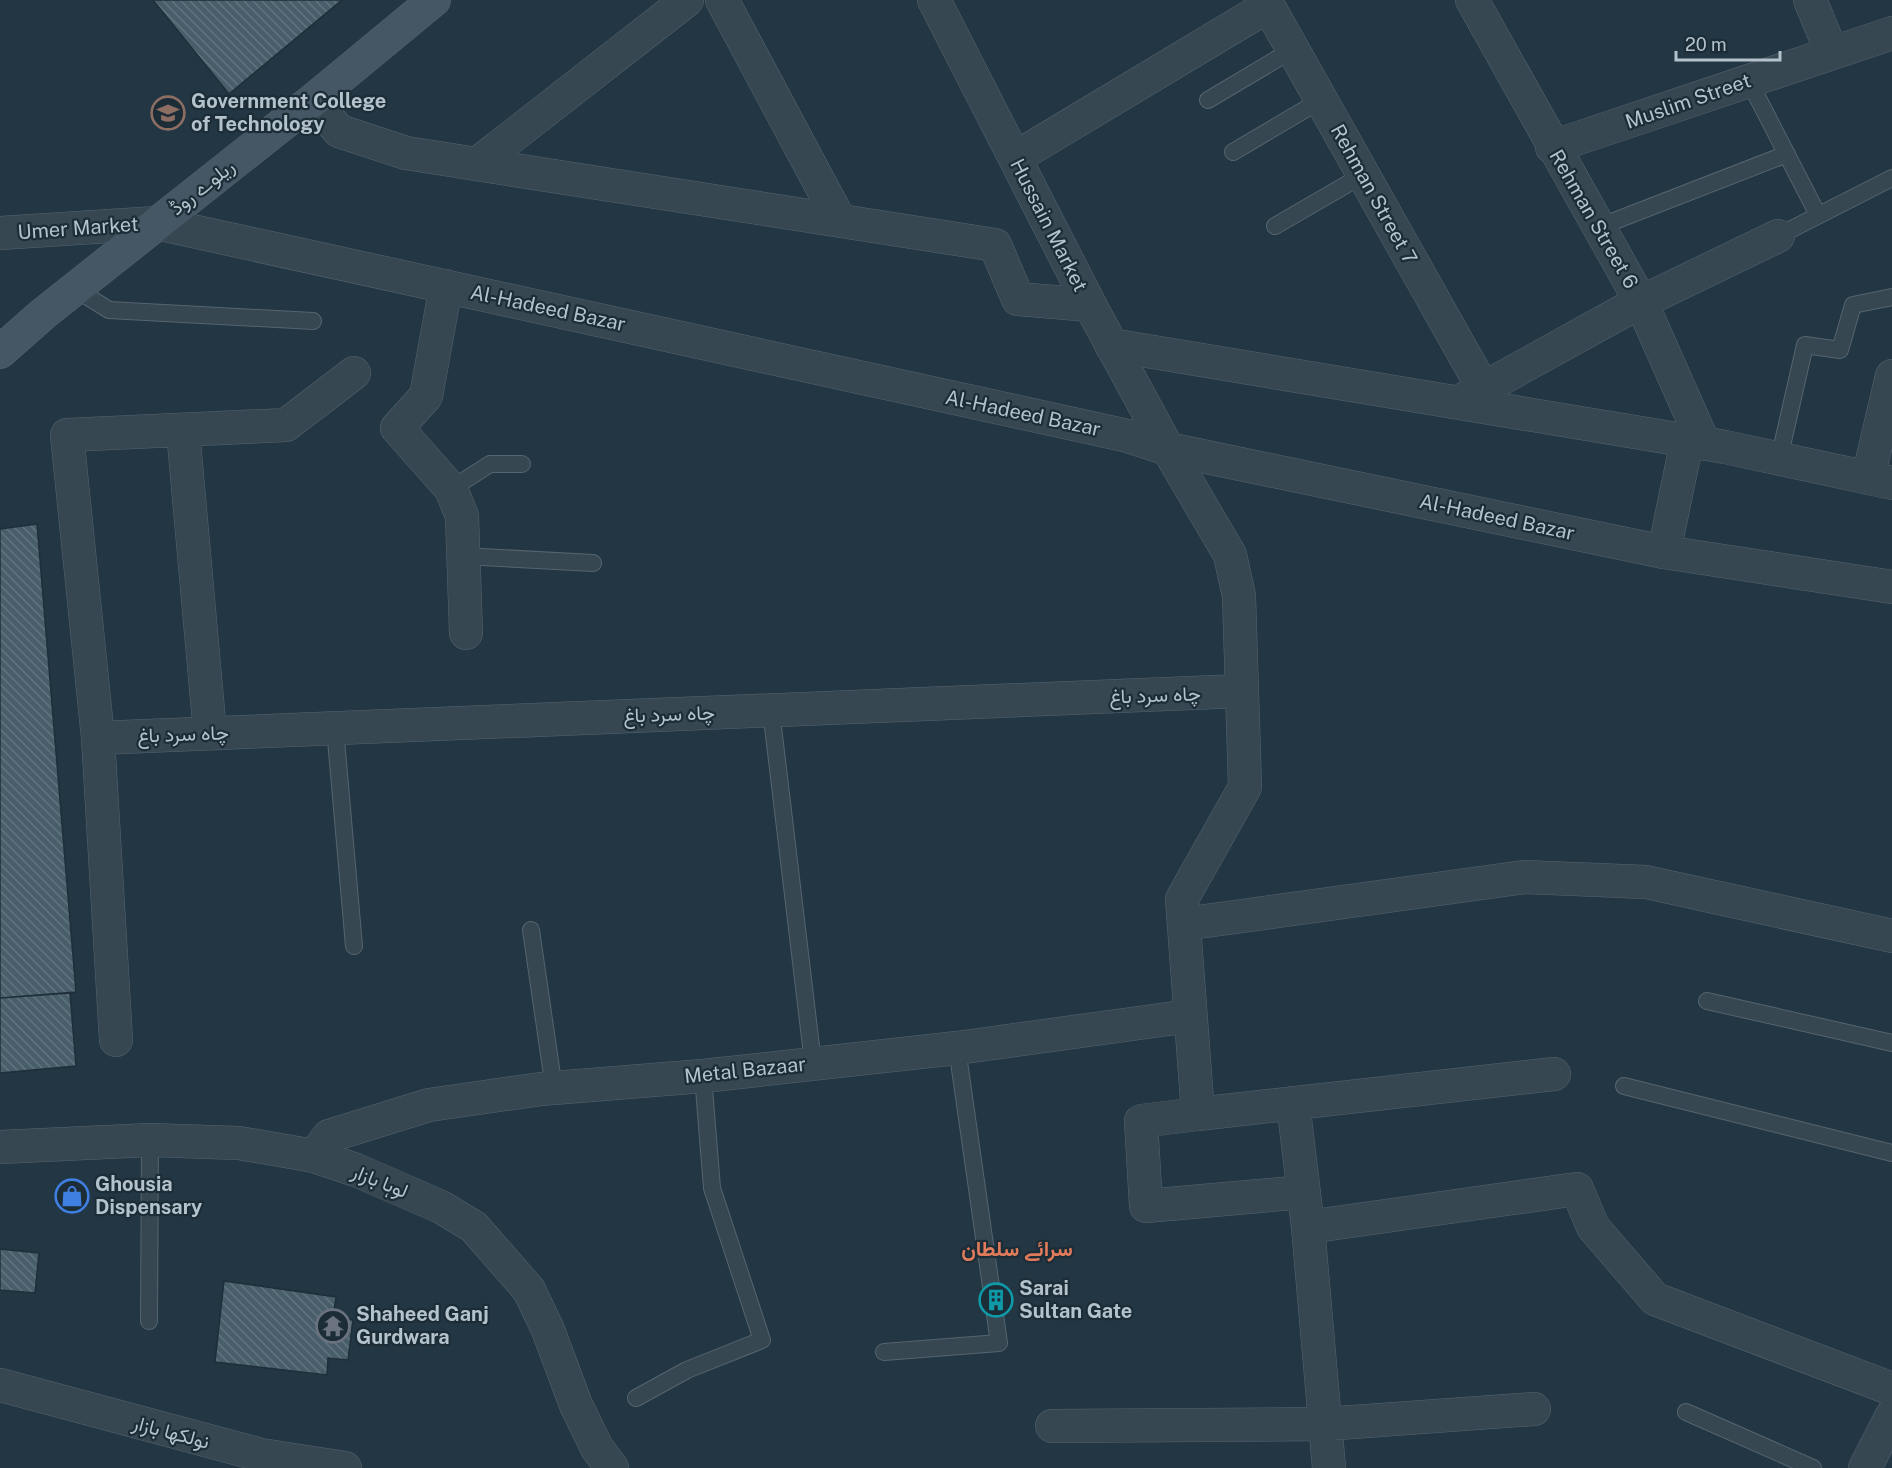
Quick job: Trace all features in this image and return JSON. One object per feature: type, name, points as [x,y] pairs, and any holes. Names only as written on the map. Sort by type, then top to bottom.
[{"type":"main road","name":"ریلوے روڈ","points":[[0,352],[43,314],[77,290],[156,223],[314,100],[434,0]]},
{"type":"street","points":[[477,164],[687,0]]},
{"type":"street","points":[[722,0],[840,221]]},
{"type":"street","name":"Hussain Market","points":[[934,0],[1111,345],[1230,555],[1239,596],[1240,692],[1245,787],[1182,899],[1198,1113]]},
{"type":"street","name":"Rehman Street 6","points":[[1472,0],[1552,147],[1641,302],[1696,442]]},
{"type":"street","points":[[1810,0],[1832,53]]},
{"type":"street","points":[[1015,158],[1266,3]]},
{"type":"street","name":"Rehman Street 7","points":[[1266,3],[1363,175],[1470,396]]},
{"type":"street","name":"Muslim Street","points":[[1552,147],[1892,33]]},
{"type":"street","points":[[314,100],[339,131],[406,153],[995,245],[1018,299],[1090,305]]},
{"type":"street","name":"Umer Market","points":[[0,233],[156,223]]},
{"type":"street","name":"Al-Hadeed Bazar","points":[[156,223],[1128,436],[1168,449],[1664,552],[1892,587]]},
{"type":"street","points":[[1470,396],[1641,302],[1778,236]]},
{"type":"street","points":[[446,286],[426,396],[398,428],[451,489],[462,516],[466,633]]},
{"type":"street","points":[[1111,345],[1470,396],[1880,481],[1892,376]]},
{"type":"street","points":[[116,1040],[98,738],[67,435],[286,426],[354,373]]},
{"type":"street","points":[[183,431],[210,733]]},
{"type":"street","points":[[1664,552],[1696,442]]},
{"type":"street","name":"چاہ سرد باغ","points":[[98,738],[1240,692]]},
{"type":"street","points":[[1184,924],[1524,876],[1646,882],[1892,936]]},
{"type":"street","name":"Metal Bazaar","points":[[314,1156],[329,1136],[429,1105],[554,1089],[703,1076],[957,1048],[1190,1016]]},
{"type":"street","points":[[1304,1192],[1146,1206],[1141,1121],[1554,1074]]},
{"type":"street","points":[[1293,1103],[1308,1227],[1329,1468]]},
{"type":"street","name":"لوہا بازار","points":[[0,1146],[150,1140],[239,1143],[314,1156],[356,1170],[441,1207],[474,1227],[529,1290],[548,1330],[576,1405],[597,1448],[612,1468]]},
{"type":"street","points":[[1308,1227],[1577,1189],[1593,1227],[1655,1299],[1892,1389]]},
{"type":"street","name":"نولکھا بازار","points":[[0,1385],[195,1439],[272,1463],[345,1468]]},
{"type":"street","points":[[1052,1426],[1325,1424],[1534,1409]]},
{"type":"street","points":[[1865,1468],[1890,1424]]},
{"type":"lane","points":[[1208,100],[1292,50]]},
{"type":"lane","points":[[1749,81],[1818,215]]},
{"type":"lane","points":[[1233,152],[1321,100]]},
{"type":"lane","points":[[1599,227],[1787,154]]},
{"type":"lane","points":[[1275,226],[1363,175]]},
{"type":"lane","points":[[1778,236],[1892,178]]},
{"type":"lane","points":[[77,290],[109,310],[314,321]]},
{"type":"lane","points":[[1779,459],[1805,345],[1840,350],[1853,305],[1892,297]]},
{"type":"lane","points":[[451,489],[490,464],[522,464]]},
{"type":"lane","points":[[464,556],[593,563]]},
{"type":"lane","points":[[771,710],[813,1063]]},
{"type":"lane","points":[[335,728],[354,946]]},
{"type":"lane","points":[[531,930],[554,1089]]},
{"type":"lane","points":[[1707,1001],[1892,1043]]},
{"type":"lane","points":[[884,1352],[999,1343],[957,1048]]},
{"type":"lane","points":[[636,1398],[687,1370],[762,1340],[712,1188],[703,1076]]},
{"type":"lane","points":[[1624,1086],[1892,1153]]},
{"type":"lane","points":[[149,1321],[150,1140]]},
{"type":"lane","points":[[1686,1412],[1813,1468]]},
{"type":"building","points":[[153,0],[342,0],[229,94]]},
{"type":"building","points":[[37,524],[76,992],[0,998],[0,529]]},
{"type":"building","points":[[70,993],[76,1066],[0,1073],[0,998]]},
{"type":"building","points":[[0,1249],[39,1253],[35,1293],[0,1290]]},
{"type":"building","name":"Shaheed Ganj Gurdwara","points":[[224,1281],[336,1297],[333,1317],[353,1320],[348,1360],[328,1358],[327,1375],[215,1362]]},
{"type":"building","name":"Sarai Sultan Gate","points":[[1008,1288],[1010,1311],[984,1313],[981,1289]]},
{"type":"place","name":"Government College of Technology","points":[[168,113]]},
{"type":"place","name":"Ghousia Dispensary","points":[[72,1196]]},
{"type":"place","name":"Sarai Sultan Gate","points":[[996,1300]]},
{"type":"place","name":"Shaheed Ganj Gurdwara","points":[[333,1326]]},
{"type":"district","name":"سرائے سلطان","points":[[1017,1248]]}]
